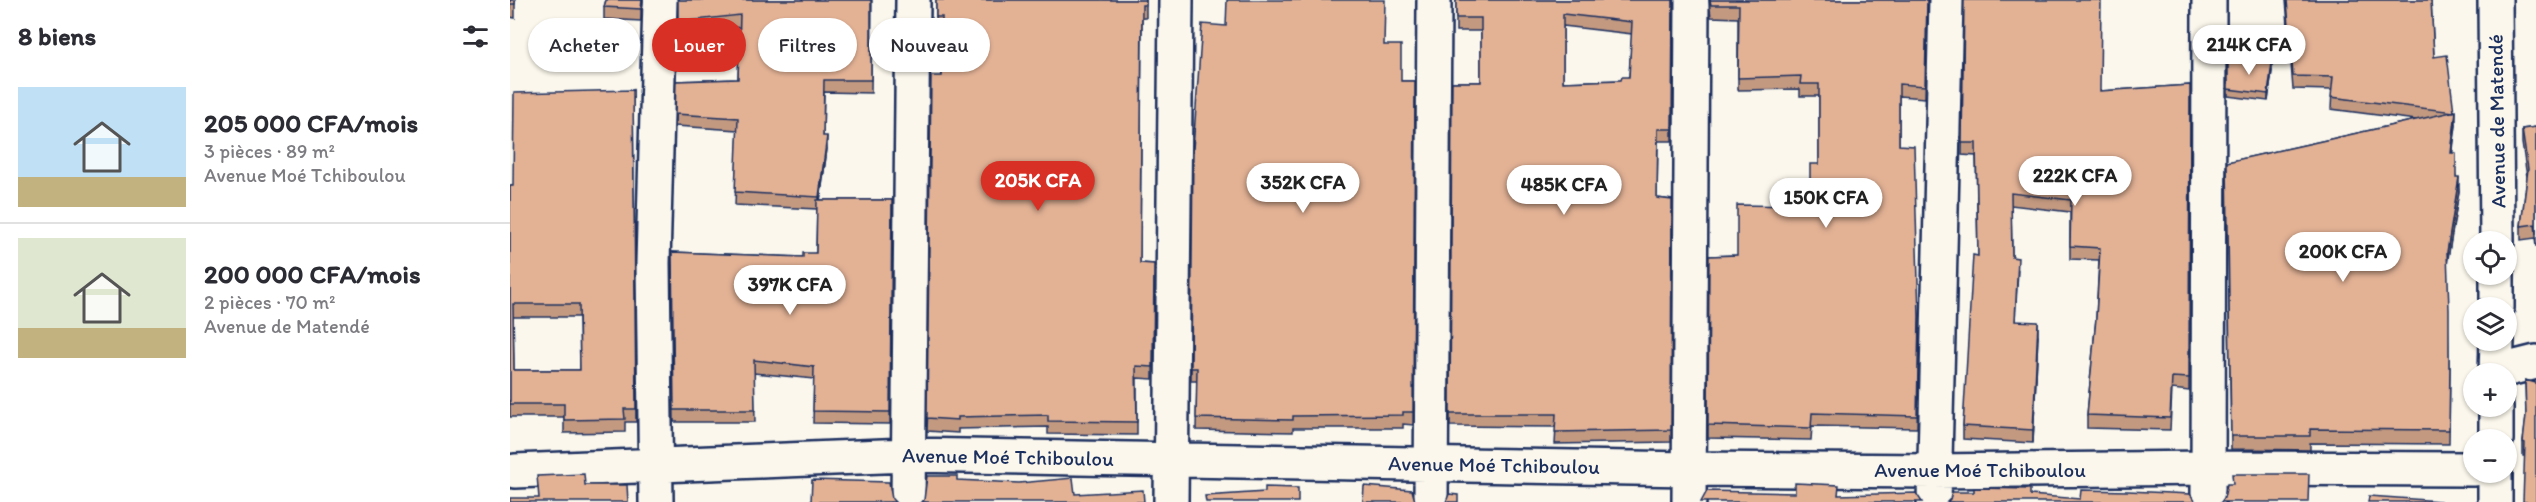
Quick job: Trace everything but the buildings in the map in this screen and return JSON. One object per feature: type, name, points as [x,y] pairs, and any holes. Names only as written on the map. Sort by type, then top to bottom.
[{"type":"street","points":[[656,502],[653,263],[660,0]]},
{"type":"street","points":[[908,502],[913,0]]},
{"type":"street","points":[[1171,502],[1176,0]]},
{"type":"street","points":[[1431,502],[1434,0]]},
{"type":"street","points":[[1689,502],[1692,0]]},
{"type":"street","points":[[1934,487],[1946,0]]},
{"type":"street","points":[[2208,502],[2209,0]]},
{"type":"street","name":"Avenue de Matendé","points":[[2495,0],[2498,231]]},
{"type":"street","points":[[2517,367],[2536,362]]},
{"type":"street","name":"Avenue Moé Tchiboulou","points":[[515,471],[907,455],[1690,469],[1934,487],[2209,468],[2463,469]]},
{"type":"street","points":[[2495,502],[2496,483]]}]
